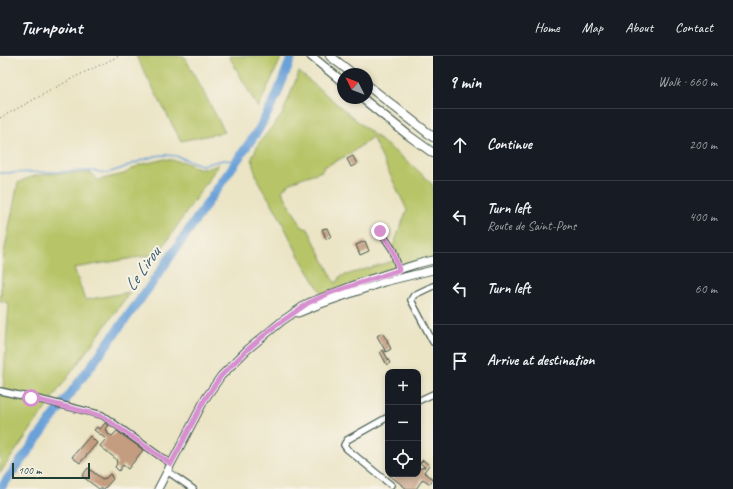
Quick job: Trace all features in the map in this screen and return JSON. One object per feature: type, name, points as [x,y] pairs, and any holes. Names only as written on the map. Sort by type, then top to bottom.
[{"type":"highway","points":[[330,56],[345,68]]},
{"type":"highway","points":[[312,57],[337,77]]},
{"type":"highway","points":[[373,90],[406,117],[433,136]]},
{"type":"highway","points":[[369,104],[433,153]]},
{"type":"highway","points":[[408,135],[433,160]]},
{"type":"main road","points":[[158,489],[205,399],[221,376],[247,350],[282,321],[308,303],[330,293],[433,260]]},
{"type":"main road","points":[[282,321],[318,305],[384,282],[433,270]]},
{"type":"street","points":[[380,231],[393,250],[399,270]]},
{"type":"street","points":[[433,286],[414,295],[411,300],[433,342]]},
{"type":"street","points":[[0,392],[77,408],[102,416],[169,468],[193,489]]},
{"type":"street","points":[[421,400],[433,394]]},
{"type":"street","points":[[385,419],[347,440],[344,445],[391,485]]},
{"type":"path","points":[[0,118],[77,76],[118,56]]},
{"type":"green space","points":[[136,56],[184,56],[225,132],[181,141]]},
{"type":"green space","points":[[229,56],[282,56],[258,108]]},
{"type":"green space","points":[[299,72],[413,166],[433,185],[433,259],[322,294],[300,258],[277,212],[259,183],[252,158],[259,143],[282,115]],"holes":[[[372,137],[407,210],[392,249],[396,260],[339,277],[340,279],[335,283],[308,229],[302,227],[282,191],[285,187],[295,181],[322,171],[324,167],[350,154]]]},
{"type":"green space","points":[[165,159],[184,162],[200,169],[210,168],[219,164],[158,254],[74,268],[85,300],[130,292],[51,400],[3,390],[9,303],[0,301],[4,253],[18,183],[44,174],[91,173],[98,180],[124,174],[139,165]]},
{"type":"green space","points":[[0,394],[48,405],[0,473]]},
{"type":"building","points":[[353,156],[357,164],[351,167],[347,159]]},
{"type":"building","points":[[327,228],[331,237],[326,239],[322,229]]},
{"type":"building","points":[[365,241],[369,251],[360,255],[356,245]]},
{"type":"building","points":[[382,333],[388,341],[391,349],[386,352],[377,336]]},
{"type":"building","points":[[383,350],[390,363],[387,365],[380,352]]},
{"type":"building","points":[[105,423],[109,425],[106,429],[108,434],[112,436],[117,431],[143,450],[128,469],[123,465],[119,471],[115,467],[117,464],[116,459],[100,446],[106,439],[94,430],[97,427],[100,429]]},
{"type":"building","points":[[90,436],[97,443],[80,463],[72,457]]},
{"type":"building","points":[[423,460],[429,465],[424,472],[433,479],[430,484],[423,479],[416,489],[407,489],[392,477],[421,477],[421,468],[425,467],[421,462]]},
{"type":"building","points":[[88,468],[102,479],[106,478],[110,474],[113,479],[104,489],[99,489],[82,476]]},
{"type":"waterway","name":"Le Lirou","points":[[0,489],[153,282],[259,129],[276,97],[292,56]]},
{"type":"waterway","points":[[0,173],[94,171],[107,173],[155,156],[165,155],[176,156],[201,165],[224,160],[236,161]]},
{"type":"route","points":[[31,398],[77,408],[102,416],[171,464],[205,399],[221,376],[234,362],[274,327],[308,303],[330,293],[399,270],[393,250],[380,231]]}]
